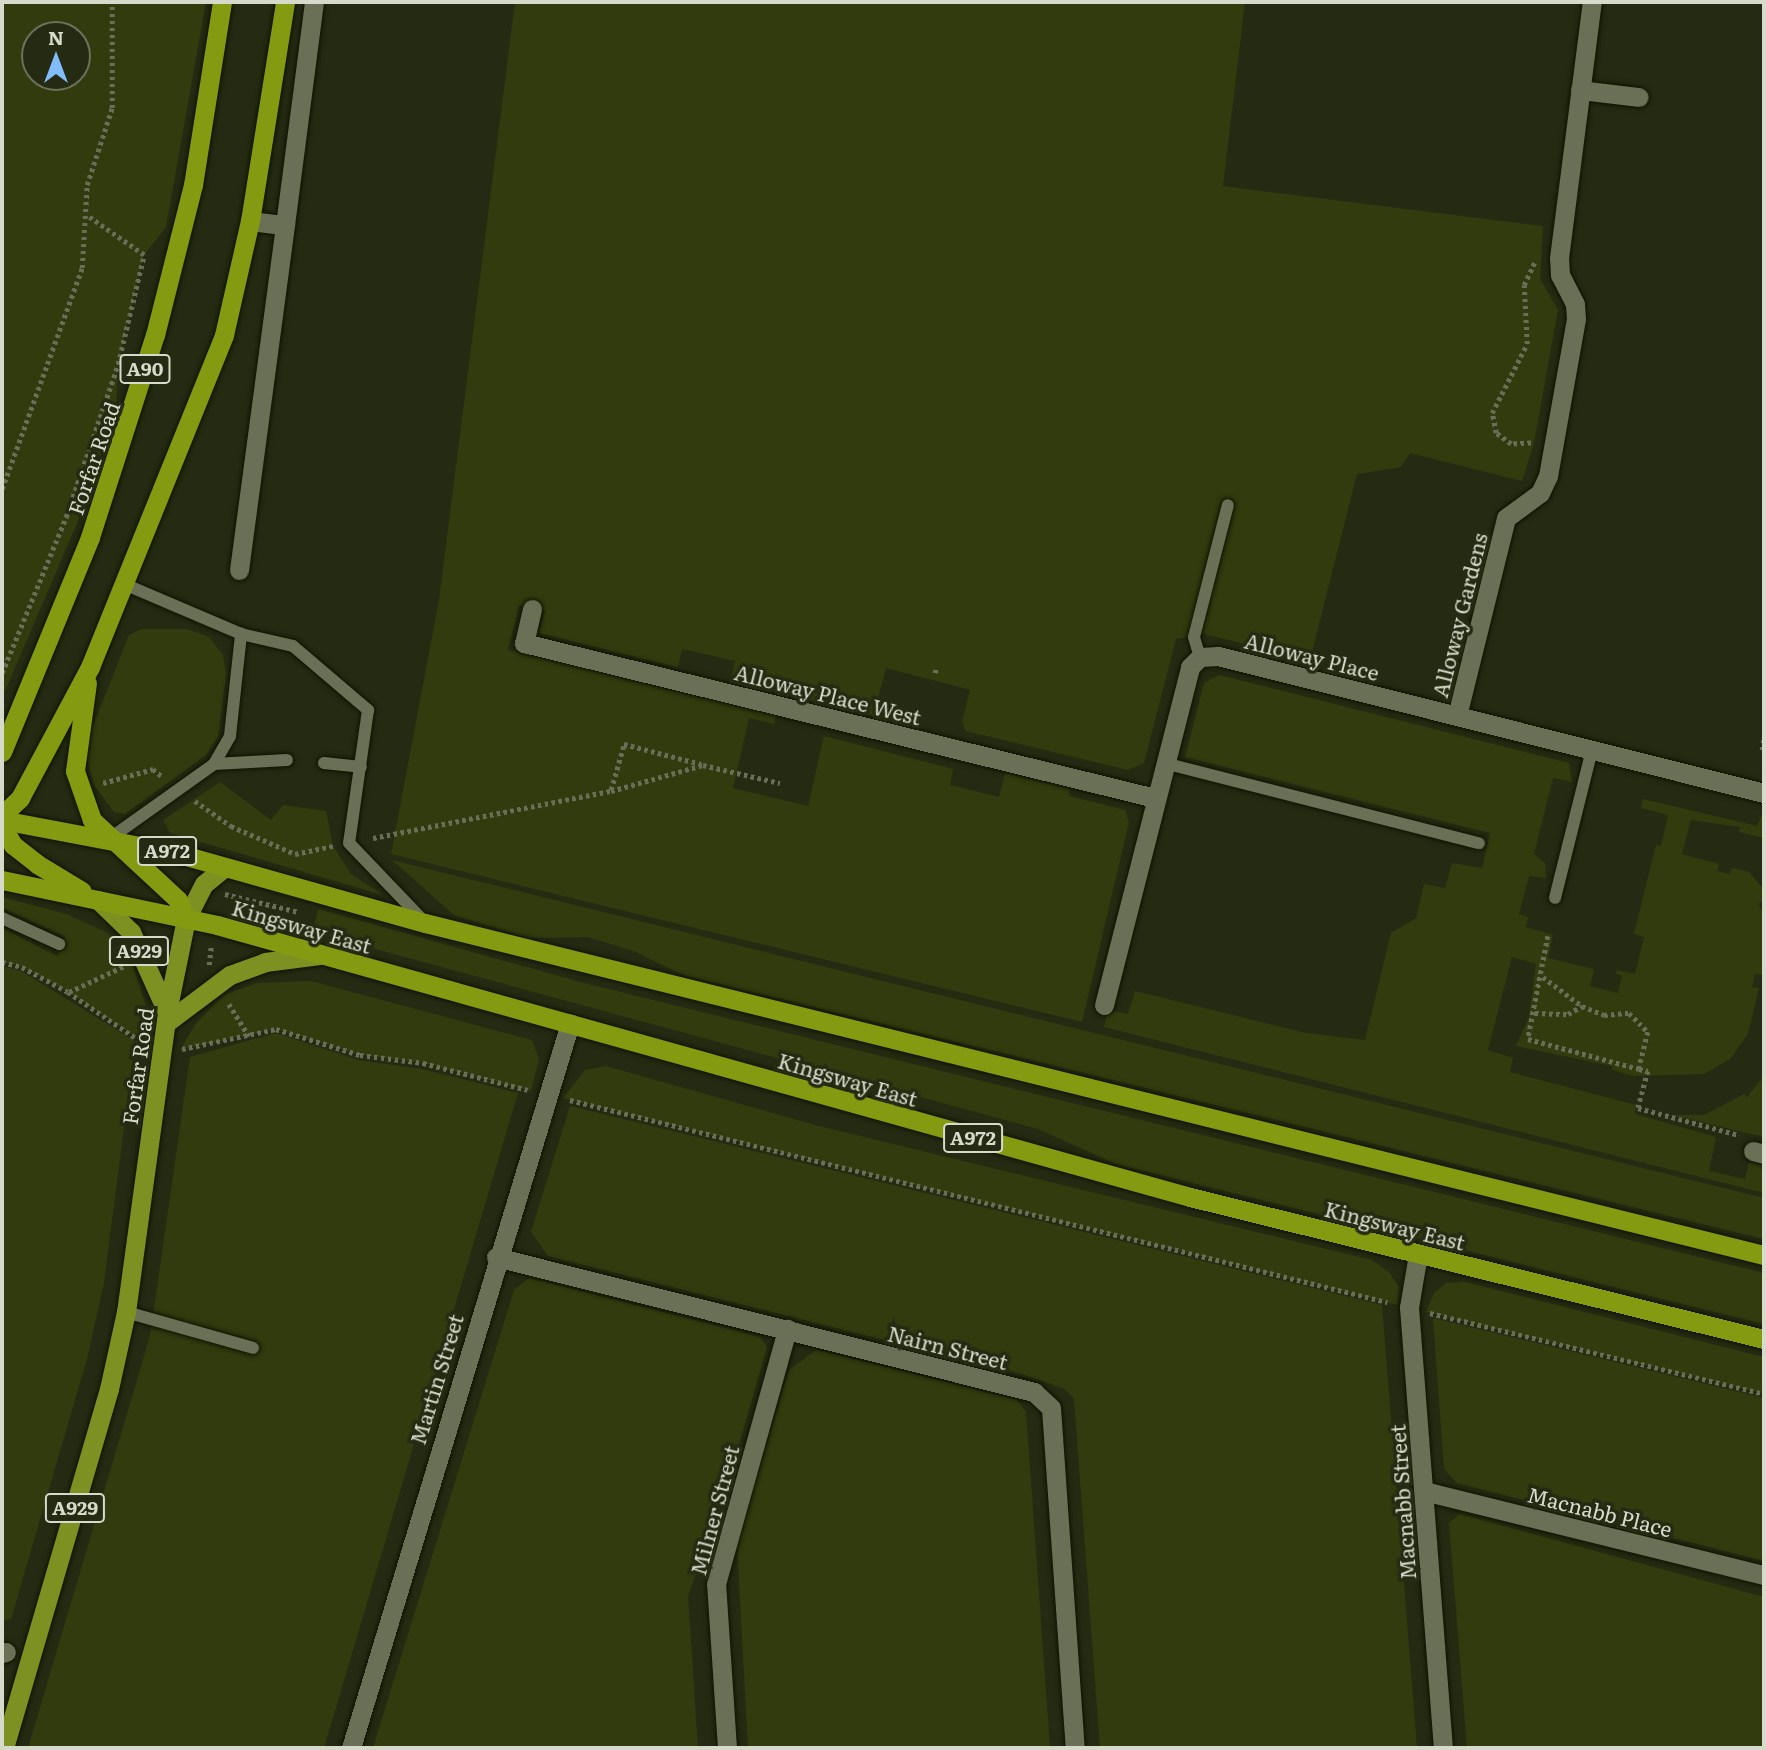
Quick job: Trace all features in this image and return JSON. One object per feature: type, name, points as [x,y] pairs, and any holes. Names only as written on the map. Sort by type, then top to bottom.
[{"type":"highway","name":"Forfar Road","points":[[2,752],[7,724],[90,537],[155,335],[193,186],[222,2]]},
{"type":"highway","name":"A90","points":[[2,818],[20,798],[90,667],[126,585],[224,335],[250,221],[285,2]]},
{"type":"highway","name":"A90","points":[[90,667],[75,749],[80,789],[92,820],[109,839]]},
{"type":"highway","name":"Kingsway East","points":[[2,818],[109,839],[425,923],[1763,1256]]},
{"type":"highway","points":[[2,826],[13,845],[37,864],[98,900]]},
{"type":"highway","points":[[109,839],[178,900],[186,919]]},
{"type":"highway","name":"Kingsway East","points":[[2,880],[186,919],[570,1023],[1190,1198],[1764,1339]]},
{"type":"main road","name":"Forfar Road","points":[[126,1312],[166,1018],[186,919],[204,884],[224,868]]},
{"type":"main road","name":"A929","points":[[98,900],[118,914],[143,958],[166,1018]]},
{"type":"main road","points":[[166,1018],[230,975],[265,962],[320,955]]},
{"type":"main road","name":"A929","points":[[4,1748],[110,1389],[126,1312]]},
{"type":"street","points":[[239,570],[314,2]]},
{"type":"street","name":"Alloway Gardens","points":[[1457,716],[1506,518],[1540,493],[1548,476],[1576,319],[1575,304],[1560,275],[1559,258],[1592,2]]},
{"type":"street","points":[[1580,90],[1639,97]]},
{"type":"street","points":[[250,221],[285,225]]},
{"type":"street","name":"Alloway Place West","points":[[532,609],[524,643],[1155,798]]},
{"type":"street","name":"Alloway Place","points":[[1200,657],[1218,656],[1764,793]]},
{"type":"street","points":[[1104,1005],[1190,667],[1200,657]]},
{"type":"street","name":"Martin Street","points":[[351,1748],[496,1257],[570,1023]]},
{"type":"street","name":"Macnabb Street","points":[[1418,1254],[1409,1307],[1443,1748]]},
{"type":"street","name":"Nairn Street","points":[[496,1257],[1034,1392],[1051,1408],[1075,1748]]},
{"type":"street","name":"Milner Street","points":[[727,1748],[716,1584],[787,1329]]},
{"type":"street","name":"Macnabb Place","points":[[1424,1491],[1764,1575]]},
{"type":"lane","points":[[1200,657],[1194,637],[1228,505]]},
{"type":"lane","points":[[126,585],[242,634],[293,646],[368,710],[349,843],[425,923]]},
{"type":"lane","points":[[109,839],[214,764],[230,736],[242,634]]},
{"type":"lane","points":[[1555,898],[1592,750]]},
{"type":"lane","points":[[214,764],[287,760]]},
{"type":"lane","points":[[324,763],[361,767]]},
{"type":"lane","points":[[1164,763],[1479,843]]},
{"type":"lane","points":[[2,918],[59,944]]},
{"type":"lane","points":[[126,1312],[253,1348]]},
{"type":"path","points":[[2,489],[82,268],[87,185],[112,108],[112,2]]},
{"type":"path","points":[[2,673],[66,517],[118,364],[144,254],[86,215]]},
{"type":"path","points":[[1539,444],[1511,444],[1496,433],[1492,413],[1527,344],[1524,285],[1538,255],[1559,258]]},
{"type":"path","points":[[1762,750],[1764,736]]},
{"type":"path","points":[[611,791],[624,744],[780,783]]},
{"type":"path","points":[[80,789],[153,769],[232,826],[295,854],[611,791],[703,765]]},
{"type":"path","points":[[1548,936],[1541,967],[1543,977],[1528,1039],[1648,1071],[1638,1108],[1756,1139],[1759,1152]]},
{"type":"path","points":[[68,992],[143,958]]},
{"type":"path","points":[[2,962],[22,967],[68,992],[146,1044],[180,1050],[276,1029],[360,1055],[423,1063],[1764,1394]]},
{"type":"path","points":[[1543,977],[1582,1006],[1604,1015],[1629,1013],[1648,1032],[1639,1069]]},
{"type":"path","points":[[224,995],[249,1036]]},
{"type":"path","points":[[1535,1013],[1569,1014],[1582,1006]]},
{"type":"green space","points":[[2,2],[206,2],[166,227],[144,255],[118,364],[116,412],[78,521],[2,698]]},
{"type":"green space","points":[[515,2],[1245,2],[1223,186],[1543,226],[1540,279],[1558,310],[1534,443],[1522,481],[1410,453],[1401,467],[1357,474],[1310,660],[1204,634],[1176,639],[1144,763],[1128,770],[966,731],[962,722],[970,690],[963,688],[886,668],[876,706],[898,712],[896,722],[731,680],[735,661],[682,649],[678,667],[539,633],[545,611],[519,605],[508,650],[776,716],[774,724],[749,718],[733,788],[808,806],[824,736],[953,769],[950,785],[999,797],[1005,773],[1070,789],[1069,796],[1125,810],[1129,822],[1082,1022],[391,854],[439,600]]},
{"type":"green space","points":[[142,629],[187,629],[209,637],[223,655],[226,674],[218,737],[206,755],[125,814],[114,812],[94,785],[87,758],[91,731],[129,635]]},
{"type":"green space","points":[[1219,675],[1569,763],[1572,782],[1553,778],[1534,854],[1545,863],[1546,878],[1529,876],[1519,914],[1528,917],[1526,927],[1553,935],[1548,958],[1594,969],[1590,986],[1618,993],[1622,976],[1616,974],[1617,970],[1635,974],[1644,937],[1634,934],[1656,845],[1661,846],[1668,815],[1641,808],[1643,799],[1757,826],[1764,810],[1764,838],[1739,832],[1740,827],[1691,820],[1682,854],[1719,864],[1717,871],[1730,874],[1732,868],[1749,872],[1761,886],[1764,897],[1759,904],[1764,919],[1763,975],[1755,974],[1752,987],[1759,988],[1748,1034],[1730,1059],[1704,1074],[1633,1076],[1612,1070],[1612,1066],[1516,1046],[1529,1017],[1536,964],[1512,957],[1488,1050],[1513,1058],[1510,1072],[1636,1105],[1635,1114],[1716,1137],[1709,1171],[1745,1179],[1749,1162],[1764,1166],[1764,1193],[1104,1027],[1108,1010],[1128,1014],[1135,991],[1306,1033],[1365,1040],[1391,933],[1416,918],[1424,884],[1445,888],[1452,863],[1482,868],[1490,833],[1185,757],[1204,683]]},
{"type":"green space","points":[[220,782],[271,820],[283,805],[326,811],[333,846],[351,874],[383,895],[170,833],[163,820]]},
{"type":"green space","points":[[392,860],[1764,1198],[1764,1239],[683,975],[636,952],[588,937],[529,938],[454,915]]},
{"type":"green space","points":[[2,897],[66,914],[108,933],[132,963],[145,1003],[146,1044],[68,992],[22,967],[2,962],[2,928],[57,956],[65,936],[2,908]]},
{"type":"green space","points":[[318,909],[584,983],[1764,1273],[1764,1324],[1116,1164],[1038,1129],[313,932]]},
{"type":"green space","points":[[2,966],[21,971],[135,1041],[104,1283],[87,1359],[11,1619],[2,1620]]},
{"type":"green space","points":[[311,981],[532,1040],[539,1059],[531,1091],[423,1063],[360,1055],[276,1029],[180,1050],[196,1023],[224,995],[257,983]]},
{"type":"green space","points":[[276,1033],[358,1060],[422,1069],[518,1093],[324,1748],[28,1748],[150,1336],[190,1057]]},
{"type":"green space","points":[[606,1066],[815,1125],[1372,1260],[1389,1272],[1399,1287],[1397,1305],[563,1098],[585,1070]]},
{"type":"green space","points":[[1764,1076],[1764,1137],[1672,1115],[1704,1115],[1744,1094],[1747,1097]]},
{"type":"green space","points":[[570,1106],[1382,1305],[1417,1748],[1100,1748],[1074,1399],[1065,1389],[1025,1375],[548,1256],[531,1232]]},
{"type":"green space","points":[[529,1278],[760,1337],[767,1347],[726,1490],[688,1596],[698,1748],[373,1748],[514,1290]]},
{"type":"green space","points":[[1465,1282],[1764,1357],[1764,1394],[1426,1312],[1434,1293],[1446,1283]]},
{"type":"green space","points":[[1433,1318],[1764,1398],[1764,1561],[1457,1483],[1444,1469]]},
{"type":"green space","points":[[816,1350],[1017,1400],[1026,1412],[1050,1748],[748,1748],[737,1544],[789,1370]]},
{"type":"green space","points":[[1460,1514],[1764,1597],[1764,1748],[1467,1748],[1449,1523]]}]
